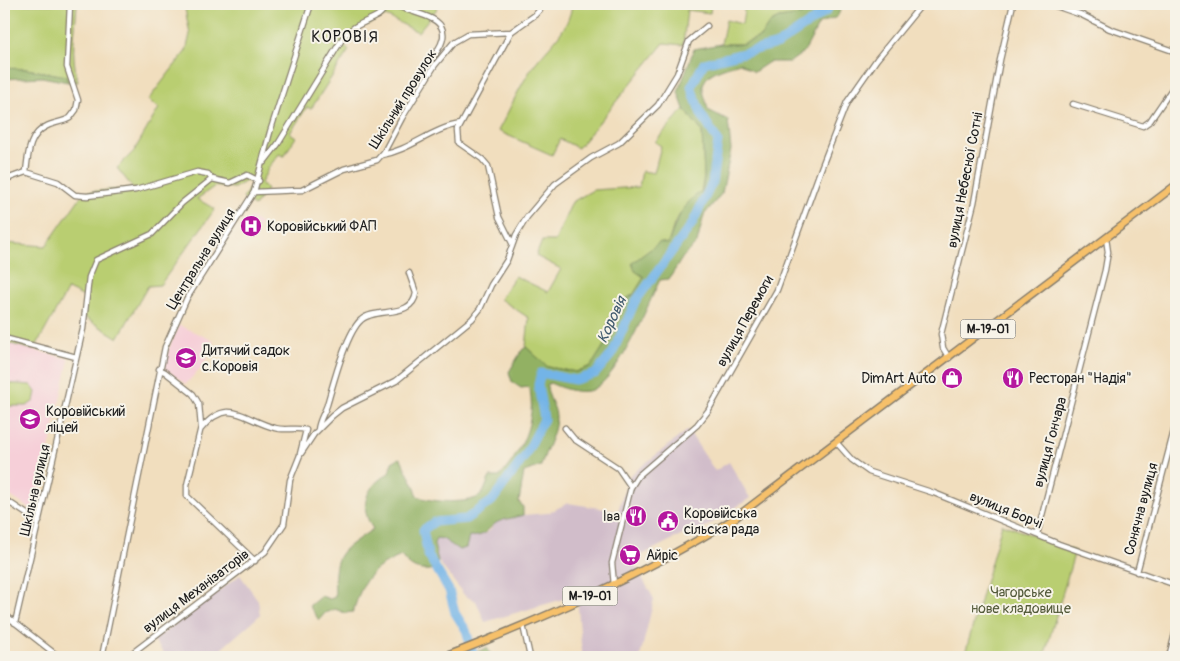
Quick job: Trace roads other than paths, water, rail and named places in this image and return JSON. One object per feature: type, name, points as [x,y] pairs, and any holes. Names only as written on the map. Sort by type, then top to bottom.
[{"type":"main road","name":"М-19-01","points":[[444,657],[614,585],[688,547],[735,518],[1176,185]]},
{"type":"street","points":[[26,172],[30,146],[36,134],[46,126],[70,118],[77,106],[77,94],[67,63],[70,4]]},
{"type":"street","points":[[263,162],[270,132],[311,4]]},
{"type":"street","points":[[512,243],[499,217],[487,163],[457,140],[458,130],[511,32],[535,15],[545,4]]},
{"type":"street","name":"вулиця Перемоги","points":[[614,585],[612,560],[631,486],[638,476],[700,422],[708,411],[777,290],[819,172],[848,102],[877,59],[922,4]]},
{"type":"street","name":"вулиця Небесної Сотні","points":[[949,358],[943,348],[940,334],[974,203],[1000,60],[1013,4]]},
{"type":"street","points":[[1050,4],[1110,29],[1176,52]]},
{"type":"street","name":"Центральна вулиця","points":[[102,657],[165,347],[178,315],[254,192],[263,162],[278,144],[344,36],[357,24],[375,17],[388,6],[396,6],[427,16],[437,22],[442,31],[441,43],[417,80],[413,99]]},
{"type":"street","name":"вулиця Механізаторів","points":[[128,657],[255,562],[271,544],[284,524],[290,480],[300,455],[318,430],[342,408],[396,381],[464,327],[480,309],[492,284],[507,260],[512,243],[527,217],[553,185],[591,158],[621,141],[658,105],[677,74],[689,41],[707,26]]},
{"type":"street","name":"Шкільний провулок","points":[[254,192],[304,189],[344,169],[374,161],[382,155],[413,99],[438,61],[460,38],[470,34],[511,32]]},
{"type":"street","points":[[1073,104],[1143,126],[1150,120],[1176,83]]},
{"type":"street","points":[[382,155],[400,152],[445,126],[461,124]]},
{"type":"street","points":[[4,180],[26,172],[54,180],[79,195],[104,195],[136,190],[197,172],[208,174],[212,180],[230,182],[246,175],[258,181]]},
{"type":"street","name":"Шкільна вулиця","points":[[15,623],[76,357],[87,302],[89,277],[96,260],[152,234],[182,203],[212,180]]},
{"type":"street","name":"вулиця Гончара","points":[[1037,535],[1105,270],[1108,252],[1106,238]]},
{"type":"street","name":"вулиця Механізаторів","points":[[318,430],[337,371],[358,324],[366,317],[403,309],[412,303],[416,294],[408,274]]},
{"type":"street","points":[[4,338],[76,357]]},
{"type":"street","points":[[159,370],[168,373],[196,397],[200,414],[200,430],[186,495],[255,562]]},
{"type":"street","points":[[200,430],[212,417],[231,412],[244,414],[274,428],[305,429],[300,455]]},
{"type":"street","name":"Сонячна вулиця","points":[[1137,572],[1176,423]]},
{"type":"street","points":[[565,428],[574,439],[618,468],[631,486]]},
{"type":"street","name":"вулиця Борчі","points":[[836,442],[852,460],[864,469],[942,496],[1037,535],[1176,585]]},
{"type":"street","points":[[4,499],[39,522]]},
{"type":"street","points":[[4,614],[59,657]]},
{"type":"street","points":[[523,625],[530,657]]},
{"type":"street","points":[[1169,657],[1176,630]]},
{"type":"waterway","name":"Коровія","points":[[474,657],[466,630],[455,613],[449,590],[428,555],[423,530],[434,522],[466,519],[492,501],[525,456],[544,419],[538,385],[541,373],[575,380],[595,374],[612,354],[635,302],[692,224],[712,183],[718,141],[701,114],[691,87],[704,63],[778,44],[827,11],[830,4]]},
{"type":"place","name":"Коровійський ФАП","points":[[251,226]]},
{"type":"place","name":"Дитячий садок с.Коровія","points":[[186,358]]},
{"type":"place","name":"DimArt Auto","points":[[952,378]]},
{"type":"place","name":"Ресторан \"Надія\"","points":[[1013,378]]},
{"type":"place","name":"Коровійський ліцей","points":[[30,419]]},
{"type":"place","name":"Іва","points":[[636,516]]},
{"type":"place","name":"Коровійська сільска рада","points":[[668,521]]},
{"type":"place","name":"Айріс","points":[[630,555]]},
{"type":"district","name":"КОРОВІЯ","points":[[345,37]]},
{"type":"park label","name":"Чагорське нове кладовище","points":[[1021,600]]}]
